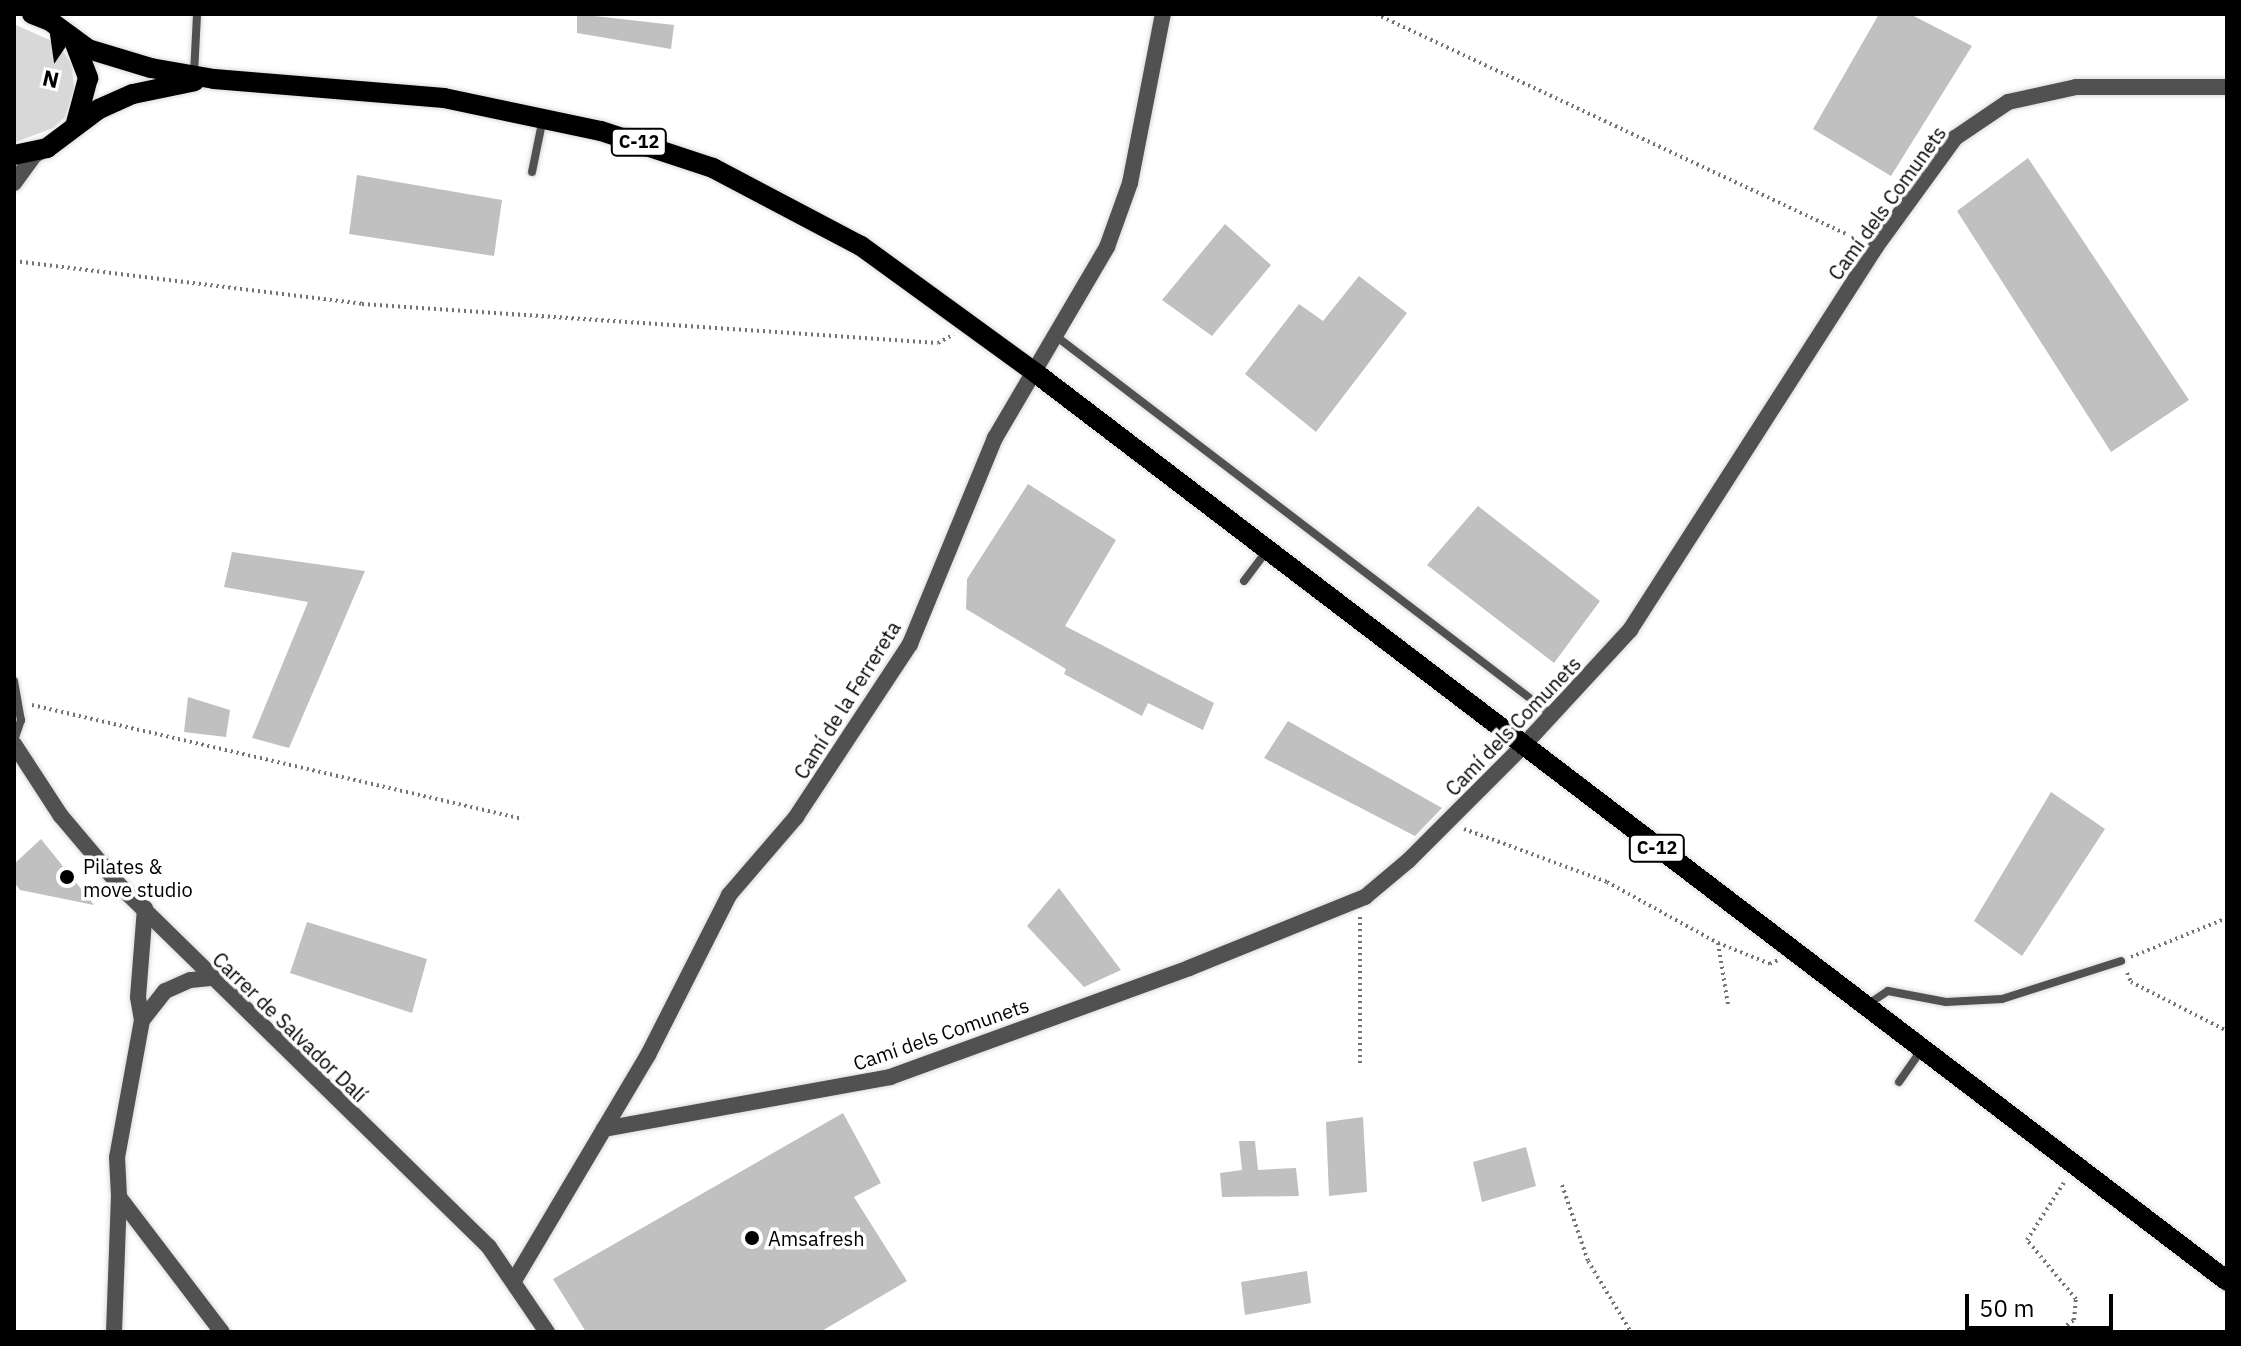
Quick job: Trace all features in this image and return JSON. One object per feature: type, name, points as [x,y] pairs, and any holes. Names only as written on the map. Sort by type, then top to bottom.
[{"type":"main road","name":"C-12","points":[[32,14],[61,26],[100,54],[204,77],[444,98],[543,118],[653,146],[767,194],[861,246],[1037,374],[2227,1281]]},
{"type":"main road","points":[[61,26],[88,78],[85,105],[74,127]]},
{"type":"main road","name":"C-12","points":[[14,155],[47,148],[99,109],[142,91],[204,77]]},
{"type":"street","name":"Camí de la Ferrereta","points":[[515,1279],[648,1055],[729,895],[796,817],[910,644],[995,438],[1037,374],[1107,247],[1130,183],[1163,14]]},
{"type":"street","name":"Camí dels Comunets","points":[[604,1129],[890,1077],[1189,968],[1360,899],[1447,823],[1630,630],[1875,248],[1955,138],[2008,102],[2076,87],[2227,87]]},
{"type":"street","points":[[14,183],[34,155],[47,148]]},
{"type":"street","name":"Carrer de Salvador Dalí","points":[[14,742],[61,816],[121,887],[145,907],[210,978],[489,1247],[515,1279],[547,1332]]},
{"type":"street","points":[[114,1332],[119,1197],[117,1157],[127,1080],[142,1020],[138,997],[145,907]]},
{"type":"street","points":[[142,1020],[165,991],[190,980],[210,978]]},
{"type":"street","points":[[119,1197],[222,1332]]},
{"type":"lane","points":[[197,14],[204,77]]},
{"type":"lane","points":[[532,172],[543,118]]},
{"type":"lane","points":[[1057,337],[1552,715]]},
{"type":"lane","points":[[1244,581],[1267,550]]},
{"type":"lane","name":"Carrer de Salvador Dalí","points":[[14,681],[21,720],[14,742]]},
{"type":"lane","points":[[1866,1006],[1888,991],[1946,1002],[2002,999],[2121,961]]},
{"type":"lane","points":[[1899,1082],[1922,1049]]},
{"type":"path","points":[[1376,14],[1875,248]]},
{"type":"path","points":[[14,261],[362,304],[892,341],[938,343],[966,321]]},
{"type":"path","points":[[18,702],[523,819]]},
{"type":"path","points":[[1447,823],[1607,882],[1718,943],[1770,964],[1792,950]]},
{"type":"path","points":[[1360,899],[1360,1063]]},
{"type":"path","points":[[2227,918],[2121,961],[2131,982],[2227,1031]]},
{"type":"path","points":[[1718,943],[1728,1005]]},
{"type":"path","points":[[2057,1332],[2074,1320],[2076,1299],[2027,1240],[2051,1197],[2078,1168]]},
{"type":"path","points":[[1562,1185],[1588,1261],[1631,1332]]},
{"type":"shaded area","points":[[16,25],[59,44],[72,66],[74,89],[65,117],[53,128],[16,142]]},
{"type":"building","points":[[577,14],[674,25],[671,49],[577,33]]},
{"type":"building","points":[[1879,14],[1910,14],[1972,46],[1891,176],[1813,129]]},
{"type":"building","points":[[2028,158],[2189,400],[2111,452],[1957,211]]},
{"type":"building","points":[[357,175],[502,200],[494,256],[349,234]]},
{"type":"building","points":[[1225,224],[1271,265],[1212,336],[1162,300]]},
{"type":"building","points":[[1359,276],[1407,313],[1316,432],[1245,374],[1299,304],[1323,321]]},
{"type":"building","points":[[1028,484],[1116,540],[1065,626],[1214,703],[1203,730],[1148,703],[1142,716],[1064,674],[1066,669],[966,609],[967,579]]},
{"type":"building","points":[[1478,506],[1600,601],[1554,663],[1427,565]]},
{"type":"building","points":[[232,552],[365,571],[289,748],[252,738],[308,602],[224,587]]},
{"type":"building","points":[[188,697],[230,710],[226,737],[184,732]]},
{"type":"building","points":[[1288,721],[1442,808],[1415,836],[1264,758]]},
{"type":"building","points":[[2051,792],[2105,829],[2022,956],[1974,921]]},
{"type":"building","points":[[41,839],[94,905],[20,890],[14,882],[14,864]]},
{"type":"building","points":[[1059,888],[1121,970],[1084,987],[1027,926]]},
{"type":"building","points":[[307,922],[427,959],[412,1013],[290,973]]},
{"type":"building","name":"Amsafresh","points":[[843,1113],[881,1183],[854,1197],[907,1281],[820,1332],[586,1332],[553,1279]]},
{"type":"building","points":[[1363,1117],[1367,1192],[1329,1196],[1326,1122]]},
{"type":"building","points":[[1239,1141],[1255,1141],[1258,1170],[1296,1168],[1299,1196],[1222,1197],[1220,1173],[1242,1170]]},
{"type":"building","points":[[1526,1147],[1536,1186],[1482,1202],[1473,1162]]},
{"type":"building","points":[[1307,1271],[1311,1303],[1245,1315],[1241,1282]]},
{"type":"place","name":"Pilates & move studio","points":[[67,877]]},
{"type":"place","name":"Amsafresh","points":[[752,1238]]}]
